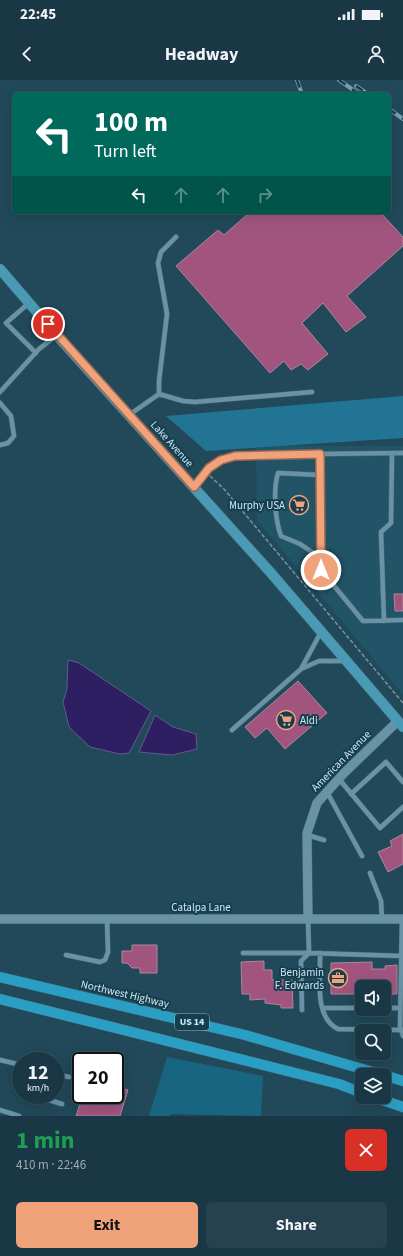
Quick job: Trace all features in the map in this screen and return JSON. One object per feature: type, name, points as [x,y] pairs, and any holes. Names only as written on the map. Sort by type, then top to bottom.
[{"type":"main road","name":"Northwest Highway","points":[[0,976],[245,1035],[359,1068]]},
{"type":"main road","name":"US 14","points":[[0,999],[331,1082],[355,1091]]},
{"type":"main road","name":"Northwest Highway","points":[[391,1077],[403,1081]]},
{"type":"main road","points":[[391,1103],[403,1107]]},
{"type":"street","name":"Lake Avenue","points":[[0,269],[57,335],[322,631],[401,724]]},
{"type":"street","name":"American Avenue","points":[[308,919],[307,836],[317,803],[339,779],[401,724]]},
{"type":"street","name":"Catalpa Lane","points":[[0,920],[402,919]]},
{"type":"lane","points":[[159,394],[159,381],[167,314],[158,264],[161,252],[176,237]]},
{"type":"lane","points":[[29,303],[6,323],[36,353]]},
{"type":"lane","points":[[0,392],[36,353],[57,335]]},
{"type":"lane","points":[[159,394],[183,402],[195,402],[312,392]]},
{"type":"lane","points":[[129,415],[159,394]]},
{"type":"lane","points":[[0,403],[11,416],[14,436],[8,444],[0,445]]},
{"type":"lane","points":[[384,621],[381,532],[391,523],[392,453]]},
{"type":"lane","points":[[194,487],[206,472],[221,460],[235,456],[403,453]]},
{"type":"lane","points":[[320,454],[321,570],[363,621],[403,620]]},
{"type":"lane","points":[[320,474],[278,473],[276,481],[278,526],[281,536],[300,544],[320,558]]},
{"type":"lane","points":[[301,669],[322,631]]},
{"type":"lane","points":[[232,730],[301,669],[319,661],[346,661]]},
{"type":"lane","points":[[351,794],[386,762],[403,782]]},
{"type":"lane","points":[[339,779],[380,828],[403,807]]},
{"type":"lane","points":[[327,792],[362,856]]},
{"type":"lane","points":[[307,836],[324,840]]},
{"type":"lane","points":[[370,872],[381,901],[382,919]]},
{"type":"lane","points":[[66,955],[100,962],[105,960],[108,952],[107,919]]},
{"type":"lane","points":[[302,1010],[301,961],[309,953],[308,919]]},
{"type":"lane","points":[[402,919],[400,1008],[403,1036]]},
{"type":"lane","points":[[243,953],[320,953],[402,956]]},
{"type":"lane","points":[[320,953],[321,1004],[328,1020],[338,1028],[402,1029]]},
{"type":"lane","points":[[323,1008],[355,1008]]},
{"type":"lane","points":[[391,1008],[400,1008]]},
{"type":"lane","points":[[0,1060],[12,1063]]},
{"type":"lane","points":[[64,1077],[69,1078]]},
{"type":"lane","points":[[0,1110],[19,1116]]},
{"type":"path","points":[[206,472],[224,489],[403,703]]},
{"type":"shaded area","points":[[403,396],[403,438],[206,451],[166,416]]},
{"type":"shaded area","points":[[256,446],[403,446],[403,694],[257,520]]},
{"type":"shaded area","points":[[68,660],[79,663],[151,711],[129,753],[120,754],[90,747],[69,727],[63,702],[67,689]]},
{"type":"shaded area","points":[[155,715],[173,727],[196,734],[197,749],[172,755],[139,752]]},
{"type":"shaded area","points":[[167,1057],[263,1076],[261,1116],[171,1114],[170,1116],[149,1116]]},
{"type":"building","points":[[248,214],[382,214],[403,237],[403,246],[347,296],[366,317],[346,332],[323,303],[302,323],[328,354],[308,370],[301,364],[291,370],[284,361],[270,373],[176,266],[218,230],[224,235]]},
{"type":"building","points":[[394,594],[403,594],[403,611],[395,611]]},
{"type":"building","name":"Aldi","points":[[298,681],[327,713],[285,749],[267,728],[255,738],[245,727]]},
{"type":"building","points":[[403,834],[403,864],[388,872],[378,852],[392,846],[390,841]]},
{"type":"building","points":[[132,945],[157,945],[157,973],[140,973],[140,968],[132,968],[127,963],[122,963],[122,951],[132,951]]},
{"type":"building","points":[[264,961],[264,970],[272,970],[272,980],[292,980],[293,1008],[281,1008],[281,1005],[265,1003],[265,999],[250,1000],[250,994],[242,994],[241,962]]},
{"type":"building","points":[[372,962],[372,969],[385,969],[385,966],[397,965],[397,994],[391,994],[391,980],[355,980],[355,994],[331,994],[331,963]]},
{"type":"building","points":[[124,1089],[128,1090],[124,1103]]},
{"type":"building","points":[[80,1104],[124,1104],[120,1116],[76,1116]]},
{"type":"railway","points":[[297,80],[301,92]]},
{"type":"railway","points":[[339,80],[356,92]]},
{"type":"railway","points":[[356,86],[365,92]]},
{"type":"railway","points":[[391,110],[403,119]]},
{"type":"place","name":"Murphy USA","points":[[299,505]]},
{"type":"place","name":"Aldi","points":[[286,720]]},
{"type":"place","name":"Benjamin F. Edwards","points":[[338,978]]},
{"type":"route","points":[[48,324],[194,487],[209,468],[221,460],[235,456],[320,454],[321,570]]}]
